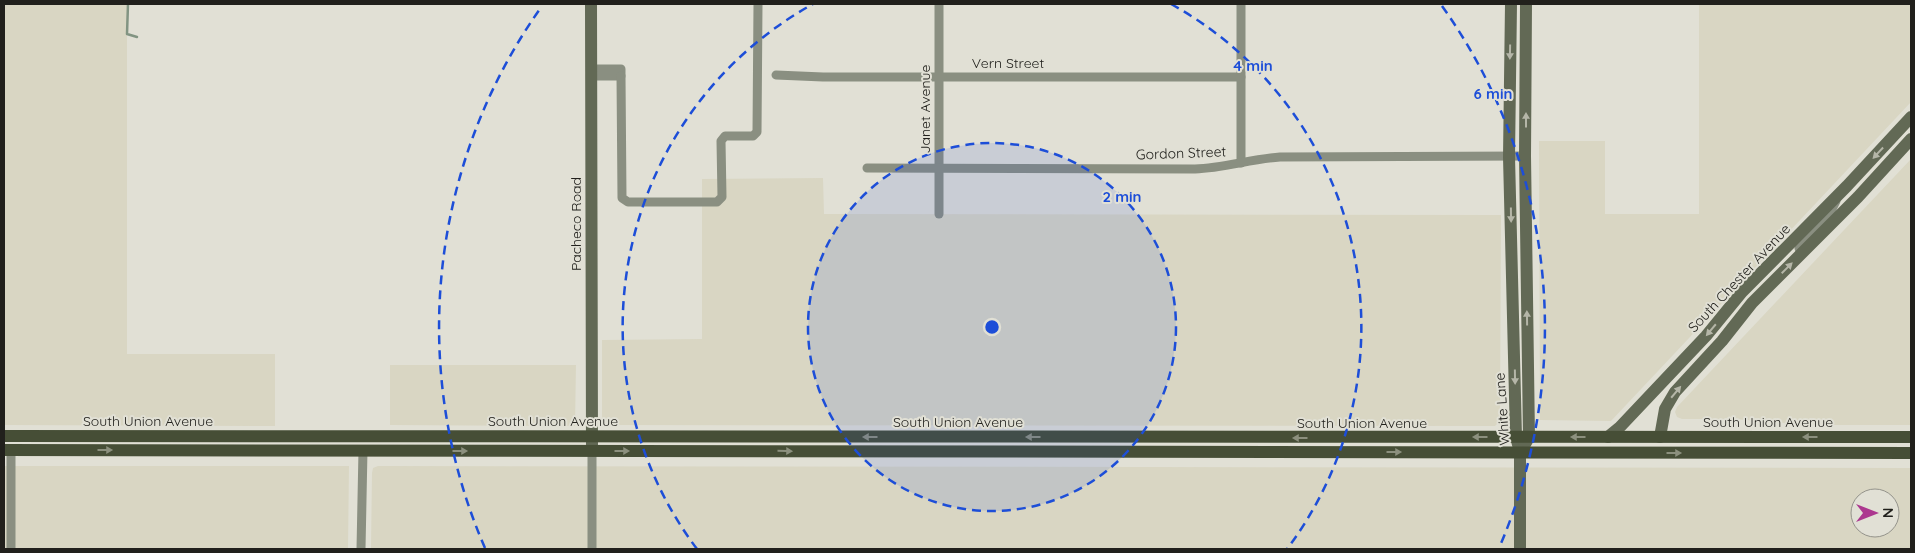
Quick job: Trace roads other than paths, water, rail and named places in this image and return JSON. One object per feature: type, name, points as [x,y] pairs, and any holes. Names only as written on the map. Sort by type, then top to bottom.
[{"type":"main road","name":"Pacheco Road","points":[[591,4],[592,444]]},
{"type":"main road","name":"White Lane","points":[[1511,4],[1510,157],[1522,437]]},
{"type":"main road","name":"White Lane","points":[[1520,452],[1522,437],[1526,156],[1526,4]]},
{"type":"main road","name":"South Chester Avenue","points":[[1608,437],[1619,428],[1699,343],[1742,292],[1840,194],[1911,117]]},
{"type":"main road","name":"South Chester Avenue","points":[[1660,436],[1665,409],[1675,392],[1722,341],[1752,303],[1858,197],[1911,139]]},
{"type":"main road","name":"South Union Avenue","points":[[4,436],[457,436],[592,444],[939,451],[1911,453]]},
{"type":"main road","points":[[8,450],[26,442],[82,442],[104,436]]},
{"type":"main road","points":[[274,450],[295,444],[356,443],[362,442],[368,436]]},
{"type":"main road","points":[[363,450],[365,446],[374,444],[435,443],[457,436]]},
{"type":"main road","points":[[1585,453],[1599,448],[1652,444],[1656,443],[1660,436]]},
{"type":"main road","name":"South Union Avenue","points":[[8,450],[363,450],[1009,437],[1911,437]]},
{"type":"main road","points":[[939,451],[950,444],[1006,444],[1009,437]]},
{"type":"main road","points":[[1064,452],[1063,447],[1067,444],[1120,444],[1137,437]]},
{"type":"main road","points":[[1825,453],[1842,443],[1890,444],[1901,442],[1911,437]]},
{"type":"main road","points":[[1188,452],[1200,444],[1258,444],[1261,438]]},
{"type":"main road","points":[[1316,452],[1317,445],[1321,444],[1370,445],[1389,438]]},
{"type":"main road","points":[[1520,452],[1520,549]]},
{"type":"street","points":[[591,72],[621,76],[622,198],[628,202],[717,202],[722,197],[721,141],[725,136],[753,136],[758,132],[758,4]]},
{"type":"street","name":"Janet Avenue","points":[[939,4],[939,214]]},
{"type":"street","points":[[1241,4],[1241,163]]},
{"type":"street","name":"Vern Street","points":[[776,75],[823,77],[1241,78]]},
{"type":"street","name":"Gordon Street","points":[[867,168],[1195,169],[1280,157],[1526,156]]},
{"type":"street","points":[[1801,254],[1800,244],[1829,215],[1840,194]]},
{"type":"street","points":[[592,444],[592,549]]},
{"type":"street","points":[[8,450],[11,549]]},
{"type":"street","points":[[361,549],[363,450]]},
{"type":"waterway","points":[[128,4],[127,34],[137,37]]}]
